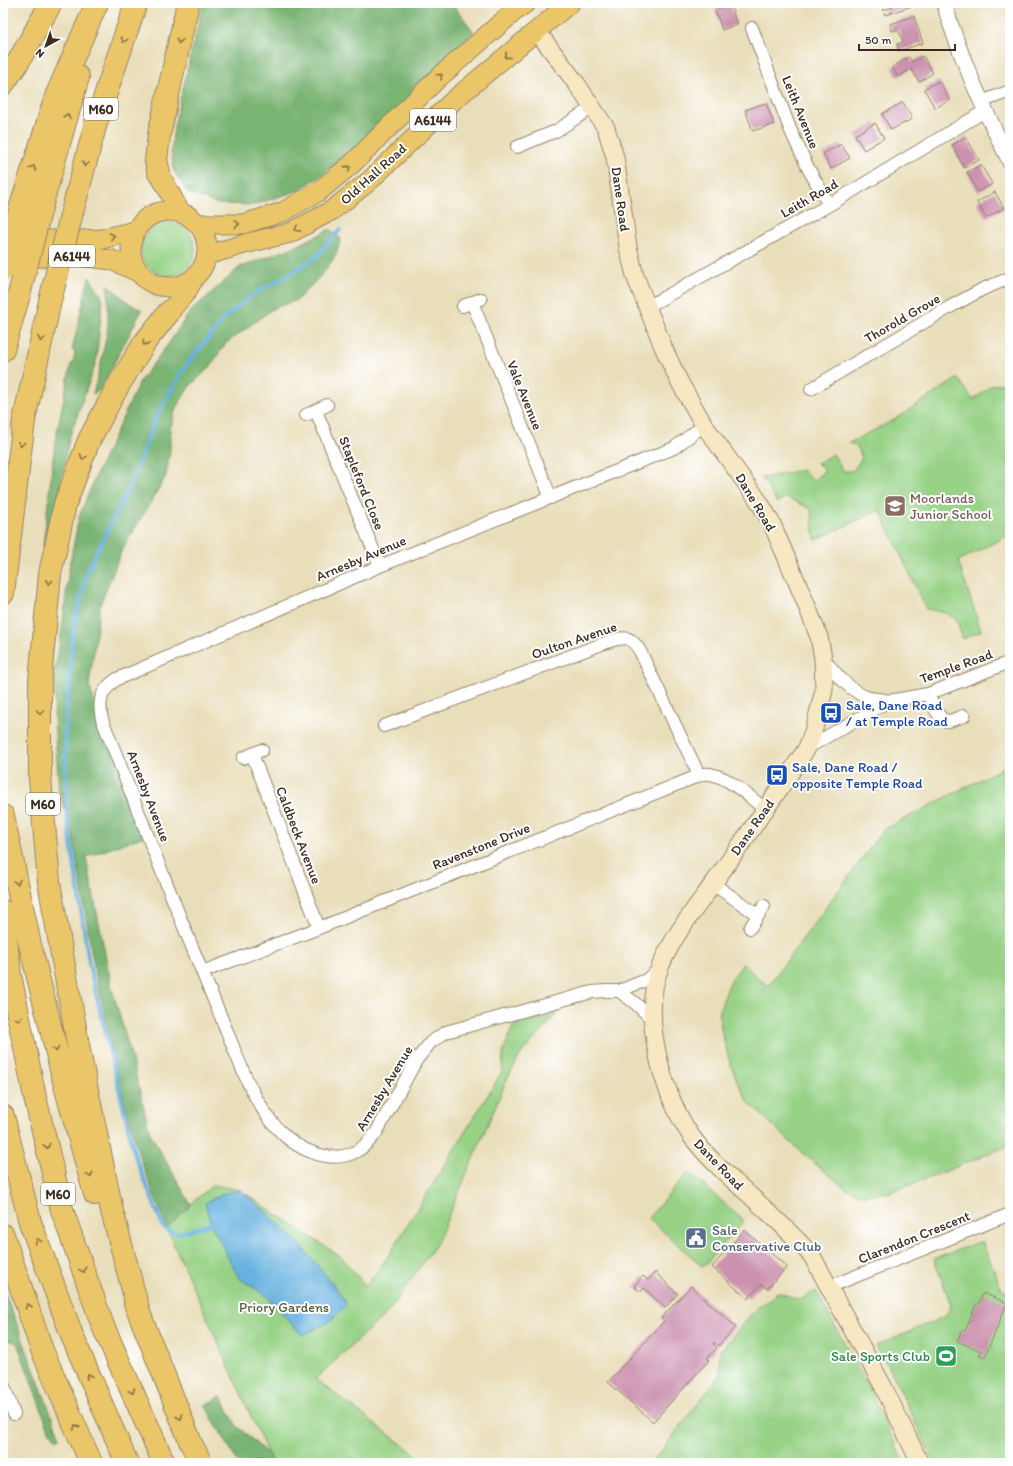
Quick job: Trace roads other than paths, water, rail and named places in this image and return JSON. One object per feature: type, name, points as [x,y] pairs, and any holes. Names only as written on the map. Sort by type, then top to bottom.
[{"type":"highway","points":[[3,84],[17,64],[50,3]]},
{"type":"highway","points":[[3,350],[19,295],[31,206],[57,94],[98,3]]},
{"type":"highway","name":"M60","points":[[3,593],[24,420],[50,301],[96,124],[136,3]]},
{"type":"highway","points":[[159,173],[156,161],[159,135],[188,3]]},
{"type":"highway","points":[[3,270],[31,206]]},
{"type":"highway","name":"M60","points":[[140,1316],[111,1204],[81,1061],[49,882],[40,778],[40,680],[50,574],[65,504],[89,440],[118,386],[145,342],[169,312]]},
{"type":"highway","name":"M60","points":[[3,816],[30,945],[68,1097],[103,1222],[191,1444],[201,1463]]},
{"type":"highway","name":"M60","points":[[3,911],[10,975],[35,1096],[62,1210],[103,1326],[164,1463]]},
{"type":"highway","name":"M60","points":[[3,1116],[33,1229],[73,1338],[127,1463]]},
{"type":"highway","points":[[3,1234],[42,1350],[91,1463]]},
{"type":"main road","name":"Old Hall Road","points":[[207,255],[290,233],[331,211],[368,182],[455,98],[570,3]]},
{"type":"main road","name":"Old Hall Road","points":[[198,224],[243,224],[283,212],[318,192],[352,164],[437,79],[521,7]]},
{"type":"main road","name":"Dane Road","points":[[521,7],[593,107],[606,128],[615,157],[628,247],[635,276],[664,349],[704,425],[760,503],[772,524],[819,637],[823,658],[824,690],[814,729],[807,748],[713,884],[681,926],[660,969],[654,994],[653,1020],[655,1043],[660,1067],[681,1118],[692,1137],[723,1172],[797,1238],[812,1256],[883,1386],[920,1463]]},
{"type":"main road","points":[[159,173],[180,212]]},
{"type":"main road","points":[[169,312],[187,291],[202,267],[207,255],[207,244],[204,233],[198,224],[190,217],[180,212],[167,210],[154,214],[143,221],[134,231],[131,241],[130,252],[133,263],[138,272],[147,281],[159,286],[171,287],[184,285],[194,278]]},
{"type":"main road","name":"A6144","points":[[3,240],[81,240],[102,238],[134,231]]},
{"type":"main road","name":"A6144","points":[[3,258],[79,256],[112,260],[138,272]]},
{"type":"street","points":[[944,3],[953,34],[983,106],[1010,162]]},
{"type":"street","name":"Leith Avenue","points":[[752,28],[790,129],[808,168],[829,205]]},
{"type":"street","name":"Leith Road","points":[[647,307],[829,205],[983,106],[1010,91]]},
{"type":"street","points":[[517,147],[556,131],[593,107]]},
{"type":"street","name":"Thorold Grove","points":[[811,389],[950,307],[1010,278]]},
{"type":"street","name":"Vale Avenue","points":[[472,302],[551,498]]},
{"type":"street","name":"Stapleford Close","points":[[316,410],[380,566]]},
{"type":"street","name":"Arnesby Avenue","points":[[660,969],[646,980],[619,991],[605,990],[592,992],[446,1032],[432,1042],[417,1059],[376,1133],[368,1143],[356,1152],[344,1156],[333,1157],[321,1155],[297,1146],[277,1129],[257,1102],[202,972],[102,719],[99,707],[101,697],[105,689],[117,679],[380,566],[674,448],[704,425]]},
{"type":"street","name":"Oulton Avenue","points":[[384,726],[610,641],[630,638],[640,650],[698,775]]},
{"type":"street","name":"Temple Road","points":[[823,658],[840,678],[852,688],[867,697],[889,701]]},
{"type":"street","name":"Temple Road","points":[[807,748],[889,701],[928,694],[1010,662]]},
{"type":"street","points":[[928,694],[938,714],[943,719],[948,721],[964,716]]},
{"type":"street","name":"Caldbeck Avenue","points":[[252,754],[319,928]]},
{"type":"street","name":"Ravenstone Drive","points":[[202,972],[319,928],[698,775],[711,773],[722,777],[765,809]]},
{"type":"street","points":[[713,884],[761,910],[750,928]]},
{"type":"street","points":[[619,991],[635,1003],[653,1020]]},
{"type":"street","name":"Clarendon Crescent","points":[[829,1287],[1010,1214]]},
{"type":"street","points":[[3,1383],[14,1414]]},
{"type":"water","points":[[240,1190],[270,1215],[298,1243],[311,1257],[347,1304],[328,1323],[302,1335],[265,1295],[239,1278],[211,1224],[205,1203],[222,1194]]},
{"type":"waterway","points":[[211,1224],[176,1234],[163,1227],[135,1156],[89,964],[67,815],[65,729],[73,631],[87,571],[128,490],[158,413],[187,364],[228,314],[260,290],[287,276],[318,255],[340,230]]},
{"type":"place","name":"Moorlands Junior School","points":[[895,506]]},
{"type":"place","name":"Sale, Dane Road / at Temple Road","points":[[831,713]]},
{"type":"place","name":"Sale, Dane Road / opposite Temple Road","points":[[777,775]]},
{"type":"place","name":"Sale Conservative Club","points":[[696,1238]]},
{"type":"place","name":"Sale Sports Club","points":[[946,1356]]},
{"type":"park label","name":"Priory Gardens","points":[[284,1307]]}]
